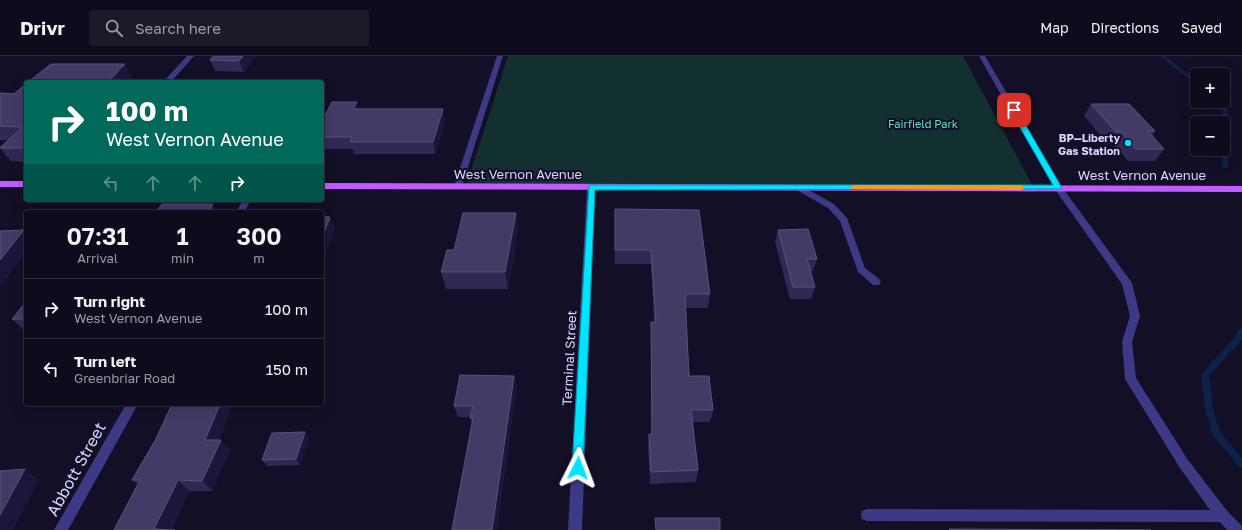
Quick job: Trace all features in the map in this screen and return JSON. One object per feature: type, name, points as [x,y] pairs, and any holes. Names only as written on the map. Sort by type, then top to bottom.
[{"type":"main road","points":[[0,184],[24,184]]},
{"type":"main road","name":"West Vernon Avenue","points":[[324,186],[1242,189]]},
{"type":"street","points":[[169,80],[191,56]]},
{"type":"street","points":[[458,186],[500,56]]},
{"type":"street","points":[[982,56],[1058,188],[1127,283],[1135,316],[1127,342],[1131,379],[1184,464],[1223,516],[1236,530]]},
{"type":"street","name":"Terminal Street","points":[[575,530],[591,187]]},
{"type":"street","points":[[798,187],[831,206],[844,220],[860,270],[876,282]]},
{"type":"street","name":"Abbott Street","points":[[61,530],[131,406]]},
{"type":"street","points":[[867,515],[1223,516]]},
{"type":"green space","name":"Fairfield Park","points":[[508,56],[963,56],[1036,192],[466,186]]},
{"type":"building","points":[[213,56],[243,56],[239,61],[210,60]]},
{"type":"building","points":[[51,64],[125,64],[110,80],[31,80]]},
{"type":"building","points":[[24,86],[24,148],[0,148],[22,127],[0,126],[0,93],[14,94]]},
{"type":"building","points":[[332,102],[357,102],[353,109],[443,109],[433,142],[350,142],[352,137],[324,137],[324,118]]},
{"type":"building","points":[[1091,104],[1129,104],[1155,131],[1148,131],[1164,149],[1136,149],[1121,132],[1116,132]]},
{"type":"building","points":[[162,204],[213,204],[209,210],[158,210]]},
{"type":"building","points":[[615,209],[699,210],[710,294],[685,294],[689,376],[709,376],[713,410],[691,410],[698,470],[651,472],[649,434],[652,434],[651,322],[656,322],[651,250],[615,250]]},
{"type":"building","points":[[463,213],[516,213],[505,272],[441,272],[447,250],[454,250]]},
{"type":"building","points":[[324,217],[330,217],[324,233]]},
{"type":"building","points":[[808,229],[817,259],[807,259],[815,287],[793,287],[778,230]]},
{"type":"building","points":[[24,230],[0,260],[0,231]]},
{"type":"building","points":[[24,304],[24,319],[12,319]]},
{"type":"building","points":[[460,375],[514,376],[492,530],[452,530],[473,418],[470,418],[473,406],[454,406]]},
{"type":"building","points":[[171,406],[219,406],[205,440],[221,440],[202,481],[178,480],[154,529],[175,530],[114,530],[140,480],[132,480],[156,439]]},
{"type":"building","points":[[305,432],[296,459],[262,460],[272,433]]},
{"type":"building","points":[[25,469],[0,515],[0,471]]},
{"type":"building","points":[[655,518],[720,518],[720,530],[656,530]]},
{"type":"building","points":[[949,529],[1150,530],[950,530]]},
{"type":"waterway","points":[[1162,56],[1190,78]]},
{"type":"waterway","points":[[1223,108],[1225,111],[1225,166]]},
{"type":"waterway","points":[[1242,331],[1238,339],[1205,374],[1209,409],[1216,434],[1242,464]]},
{"type":"slow traffic","points":[[854,187],[1021,188]]},
{"type":"place","name":"BP—Liberty Gas Station","points":[[1128,143]]},
{"type":"route","points":[[578,468],[591,187],[1058,188],[1014,110]]}]
